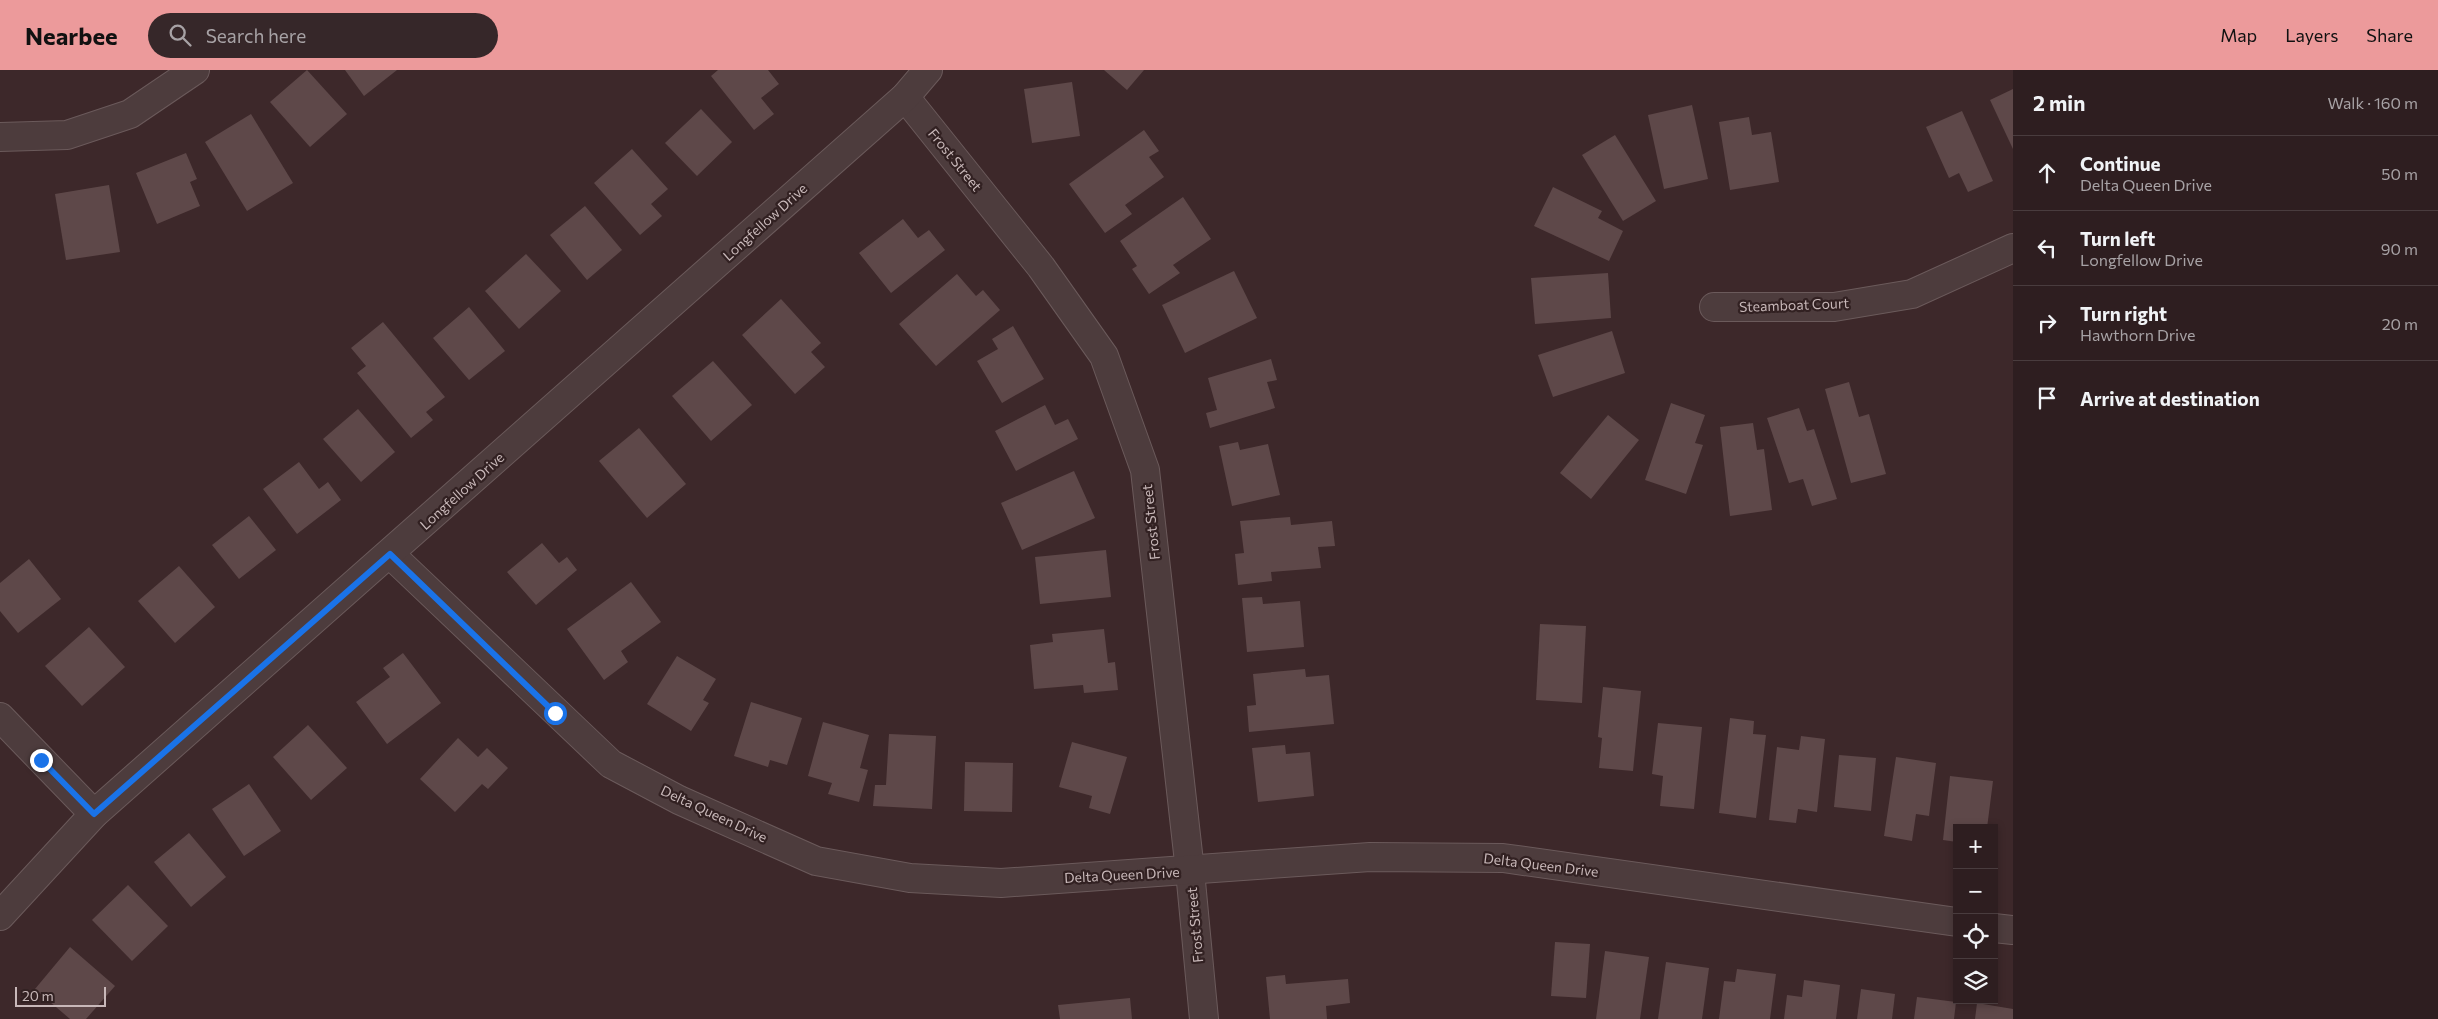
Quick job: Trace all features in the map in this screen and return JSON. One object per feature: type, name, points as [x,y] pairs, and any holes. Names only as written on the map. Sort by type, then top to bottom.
[{"type":"street","points":[[0,137],[67,135],[130,114],[195,70]]},
{"type":"street","name":"Longfellow Drive","points":[[0,916],[94,814],[905,97],[928,70]]},
{"type":"street","name":"Frost Street","points":[[905,97],[1040,267],[1104,356],[1145,470],[1190,871],[1204,1019]]},
{"type":"street","name":"Steamboat Court","points":[[1714,307],[1834,307],[1912,294],[2013,248]]},
{"type":"street","name":"Delta Queen Drive","points":[[390,554],[611,764],[678,800],[816,861],[910,878],[1001,883],[1370,857],[1503,858],[1953,921]]},
{"type":"street","points":[[0,717],[94,814]]},
{"type":"street","points":[[1998,928],[2013,930]]},
{"type":"building","points":[[307,70],[347,114],[310,147],[270,102]]},
{"type":"building","points":[[345,70],[397,70],[364,96]]},
{"type":"building","points":[[718,70],[768,70],[779,84],[761,98],[774,114],[754,130],[711,76]]},
{"type":"building","points":[[1104,70],[1144,70],[1127,90]]},
{"type":"building","points":[[1072,82],[1080,136],[1032,143],[1024,89]]},
{"type":"building","points":[[2013,89],[2013,149],[1990,100]]},
{"type":"building","points":[[1692,105],[1708,179],[1664,189],[1648,115]]},
{"type":"building","points":[[701,109],[732,142],[697,176],[665,143]]},
{"type":"building","points":[[1962,111],[1993,181],[1968,192],[1959,173],[1949,178],[1926,127]]},
{"type":"building","points":[[251,114],[293,183],[247,211],[205,142]]},
{"type":"building","points":[[1749,117],[1752,135],[1771,132],[1779,182],[1730,190],[1719,122]]},
{"type":"building","points":[[1144,130],[1159,151],[1149,157],[1164,177],[1125,205],[1132,214],[1105,233],[1069,184]]},
{"type":"building","points":[[1615,135],[1656,201],[1623,221],[1582,155]]},
{"type":"building","points":[[632,149],[668,189],[651,204],[662,216],[640,235],[594,183]]},
{"type":"building","points":[[186,153],[197,179],[190,182],[200,206],[157,224],[136,173]]},
{"type":"building","points":[[109,185],[120,252],[66,260],[55,194]]},
{"type":"building","points":[[1553,187],[1602,211],[1598,218],[1623,231],[1609,261],[1534,226]]},
{"type":"building","points":[[1183,197],[1211,239],[1173,265],[1180,273],[1149,294],[1132,269],[1137,266],[1120,241]]},
{"type":"building","points":[[585,206],[622,250],[587,280],[550,235]]},
{"type":"building","points":[[903,219],[918,238],[929,230],[945,250],[891,293],[859,253]]},
{"type":"building","points":[[526,254],[561,291],[519,329],[485,291]]},
{"type":"building","points":[[1234,271],[1257,318],[1185,353],[1162,305]]},
{"type":"building","points":[[1608,273],[1611,318],[1535,324],[1531,278]]},
{"type":"building","points":[[957,274],[976,296],[983,290],[1000,310],[936,366],[899,324]]},
{"type":"building","points":[[781,299],[821,343],[811,352],[825,367],[795,394],[742,335]]},
{"type":"building","points":[[469,307],[505,351],[469,380],[433,338]]},
{"type":"building","points":[[383,322],[445,397],[426,412],[433,420],[411,438],[357,373],[366,366],[351,348]]},
{"type":"building","points":[[1013,326],[1044,379],[1002,403],[977,361],[998,349],[992,339]]},
{"type":"building","points":[[1612,331],[1625,373],[1553,397],[1538,355]]},
{"type":"building","points":[[1271,359],[1277,380],[1267,382],[1275,408],[1210,428],[1206,413],[1217,410],[1208,378]]},
{"type":"building","points":[[713,361],[752,405],[711,441],[672,396]]},
{"type":"building","points":[[1849,382],[1859,417],[1869,414],[1886,474],[1851,483],[1825,389]]},
{"type":"building","points":[[1671,403],[1705,415],[1695,443],[1703,445],[1686,494],[1645,480]]},
{"type":"building","points":[[1045,405],[1055,425],[1068,419],[1078,439],[1016,471],[995,431]]},
{"type":"building","points":[[1799,408],[1807,431],[1814,429],[1837,499],[1812,506],[1803,479],[1789,483],[1767,418]]},
{"type":"building","points":[[358,409],[395,452],[361,482],[323,439]]},
{"type":"building","points":[[1608,415],[1639,440],[1591,499],[1560,473]]},
{"type":"building","points":[[1753,423],[1757,450],[1764,449],[1772,510],[1730,516],[1720,427]]},
{"type":"building","points":[[639,428],[686,484],[647,518],[599,461]]},
{"type":"building","points":[[1238,442],[1240,450],[1268,444],[1280,495],[1232,506],[1219,446]]},
{"type":"building","points":[[299,462],[319,489],[328,482],[341,500],[297,534],[263,489]]},
{"type":"building","points":[[1074,471],[1095,518],[1022,550],[1001,503]]},
{"type":"building","points":[[249,516],[276,550],[239,579],[212,545]]},
{"type":"building","points":[[1290,517],[1291,525],[1332,521],[1335,546],[1318,547],[1321,568],[1271,572],[1272,581],[1238,585],[1235,554],[1244,553],[1240,521]]},
{"type":"building","points":[[542,543],[559,563],[567,557],[577,570],[536,605],[507,572]]},
{"type":"building","points":[[1106,550],[1111,597],[1040,604],[1035,557]]},
{"type":"building","points":[[29,559],[61,599],[18,633],[0,611],[0,583]]},
{"type":"building","points":[[179,566],[215,607],[175,643],[138,601]]},
{"type":"building","points":[[631,582],[661,622],[621,651],[628,662],[604,680],[567,629]]},
{"type":"building","points":[[1262,597],[1263,604],[1300,601],[1304,647],[1247,652],[1242,598]]},
{"type":"building","points":[[1540,624],[1586,626],[1582,703],[1536,700]]},
{"type":"building","points":[[89,627],[125,667],[82,706],[45,666]]},
{"type":"building","points":[[1104,629],[1108,663],[1115,662],[1118,690],[1084,693],[1083,685],[1034,689],[1030,645],[1053,642],[1052,634]]},
{"type":"building","points":[[403,653],[441,703],[387,744],[356,702],[390,677],[383,668]]},
{"type":"building","points":[[677,656],[716,679],[703,700],[709,703],[691,731],[647,704]]},
{"type":"building","points":[[1305,669],[1306,677],[1329,675],[1334,724],[1249,732],[1247,706],[1256,705],[1253,674]]},
{"type":"building","points":[[1603,687],[1641,691],[1633,771],[1599,768],[1602,738],[1598,737]]},
{"type":"building","points":[[751,702],[802,718],[787,765],[770,760],[768,767],[734,756]]},
{"type":"building","points":[[1730,718],[1754,721],[1753,734],[1766,735],[1756,818],[1719,813]]},
{"type":"building","points":[[823,722],[869,735],[860,768],[868,770],[859,802],[828,794],[832,783],[808,776]]},
{"type":"building","points":[[1658,723],[1702,727],[1694,809],[1660,806],[1663,776],[1652,774]]},
{"type":"building","points":[[308,725],[347,768],[311,800],[273,757]]},
{"type":"building","points":[[889,734],[936,736],[932,809],[873,806],[875,785],[886,785]]},
{"type":"building","points":[[1801,736],[1825,739],[1817,812],[1798,809],[1796,823],[1769,820],[1777,747],[1799,750]]},
{"type":"building","points":[[458,738],[478,757],[487,748],[508,768],[488,789],[482,784],[455,812],[420,779]]},
{"type":"building","points":[[1072,742],[1127,757],[1110,814],[1089,808],[1092,796],[1059,787]]},
{"type":"building","points":[[1285,745],[1286,754],[1310,752],[1314,796],[1258,802],[1252,748]]},
{"type":"building","points":[[1839,755],[1876,758],[1871,811],[1834,807]]},
{"type":"building","points":[[1896,757],[1936,763],[1929,816],[1916,814],[1912,841],[1884,836]]},
{"type":"building","points":[[965,762],[1013,763],[1012,812],[964,811]]},
{"type":"building","points":[[1950,776],[1993,781],[1988,824],[1953,824],[1953,841],[1943,840]]},
{"type":"building","points":[[249,784],[281,831],[244,856],[212,809]]},
{"type":"building","points":[[189,833],[226,877],[191,907],[154,862]]},
{"type":"building","points":[[128,885],[168,926],[132,961],[92,920]]},
{"type":"building","points":[[1555,942],[1590,944],[1586,998],[1551,996]]},
{"type":"building","points":[[70,947],[115,986],[86,1019],[70,1019],[35,989]]},
{"type":"building","points":[[1605,951],[1649,957],[1640,1019],[1596,1019]]},
{"type":"building","points":[[1666,962],[1709,968],[1702,1019],[1658,1019]]},
{"type":"building","points":[[1737,969],[1776,974],[1770,1019],[1719,1019],[1724,981],[1735,982]]},
{"type":"building","points":[[1285,975],[1286,984],[1348,979],[1350,1003],[1326,1006],[1327,1019],[1270,1019],[1266,977]]},
{"type":"building","points":[[1804,980],[1840,985],[1836,1019],[1784,1019],[1787,995],[1802,997]]},
{"type":"building","points":[[1861,989],[1895,994],[1892,1019],[1857,1019]]},
{"type":"building","points":[[1917,997],[1953,1002],[1953,1004],[1956,1004],[1954,1019],[1914,1019]]},
{"type":"building","points":[[1130,998],[1132,1019],[1060,1019],[1058,1005]]},
{"type":"building","points":[[1977,1004],[2013,1009],[2013,1019],[1975,1019]]},
{"type":"route","points":[[41,760],[94,814],[390,554],[555,713]]}]
